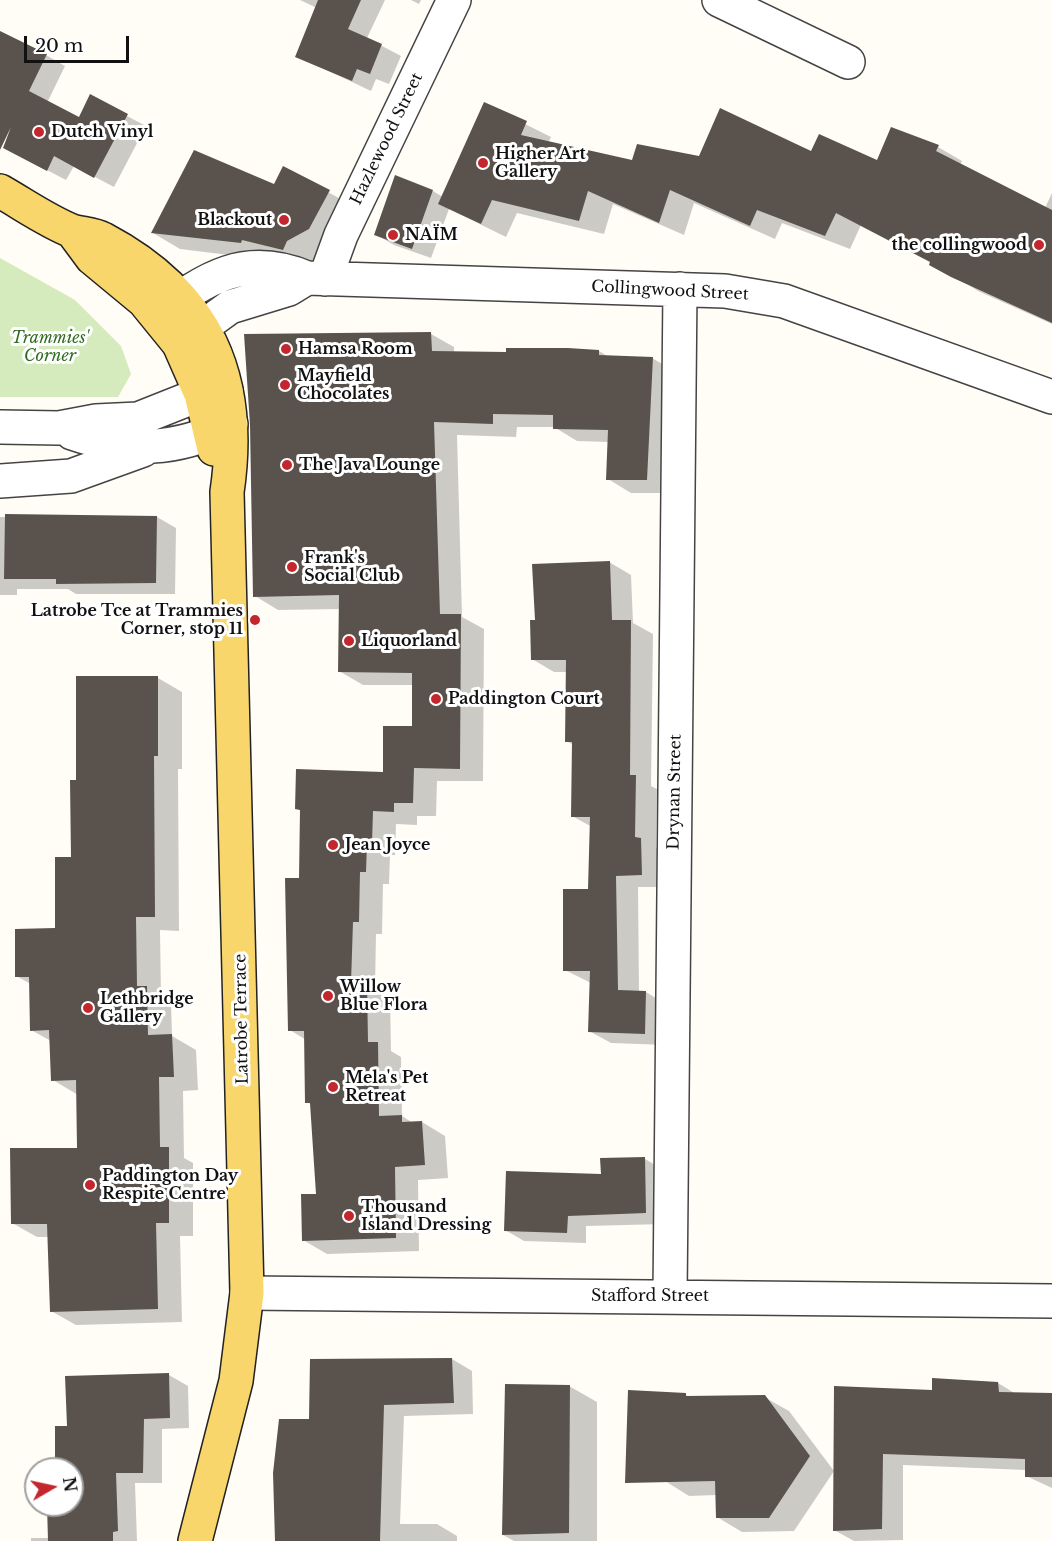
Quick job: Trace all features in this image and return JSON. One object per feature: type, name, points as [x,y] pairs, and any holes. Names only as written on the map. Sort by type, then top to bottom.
[{"type":"main road","name":"Latrobe Terrace","points":[[0,191],[72,231],[101,238],[153,272],[169,306],[190,335],[219,361],[214,393],[221,429],[217,469],[227,492],[247,1293],[236,1382],[195,1541]]},
{"type":"street","name":"Hazlewood Street","points":[[316,279],[341,235],[454,0]]},
{"type":"street","points":[[718,0],[848,62]]},
{"type":"street","name":"Collingwood Street","points":[[169,306],[213,276],[231,271],[288,270],[316,279],[735,292],[784,302],[1052,397]]},
{"type":"street","points":[[190,335],[230,307],[289,290],[316,279]]},
{"type":"street","name":"Drynan Street","points":[[670,1295],[680,289]]},
{"type":"street","points":[[0,427],[59,428],[152,415],[214,393]]},
{"type":"street","points":[[59,428],[97,441],[147,448]]},
{"type":"street","points":[[0,481],[71,476],[147,448],[177,444],[221,429]]},
{"type":"street","name":"Stafford Street","points":[[247,1293],[670,1295],[1052,1301]]},
{"type":"green space","name":"Trammies' Corner","points":[[0,258],[75,300],[121,346],[131,374],[118,397],[0,397]]},
{"type":"building","points":[[318,0],[361,0],[348,29],[382,44],[370,74],[357,69],[352,81],[295,57]]},
{"type":"building","points":[[0,31],[47,54],[29,91],[79,117],[90,94],[128,114],[94,178],[54,156],[47,171],[3,148],[11,127],[0,150]]},
{"type":"building","points":[[484,102],[527,121],[521,135],[632,160],[637,144],[699,156],[720,108],[811,151],[819,134],[877,160],[891,127],[939,145],[936,151],[1052,210],[1052,323],[951,277],[929,265],[930,262],[836,213],[825,236],[757,210],[750,226],[670,190],[659,223],[588,191],[579,221],[492,200],[481,224],[438,204]]},
{"type":"building","points":[[194,150],[274,184],[283,166],[330,190],[309,229],[287,241],[283,250],[242,240],[241,243],[151,233]]},
{"type":"building","points":[[395,175],[433,190],[412,249],[374,235]]},
{"type":"building","points":[[431,332],[432,351],[506,352],[506,348],[568,348],[599,350],[599,355],[653,357],[647,480],[606,480],[608,430],[553,429],[553,415],[493,414],[493,424],[434,422],[440,614],[461,614],[460,769],[414,768],[413,803],[394,803],[394,812],[373,811],[372,843],[367,842],[366,872],[360,872],[359,922],[353,922],[351,983],[367,983],[368,1042],[378,1042],[379,1116],[402,1115],[402,1122],[422,1121],[425,1165],[395,1167],[396,1238],[302,1241],[301,1194],[316,1194],[310,1103],[305,1103],[304,1031],[288,1031],[285,878],[299,878],[300,810],[295,809],[296,769],[383,772],[383,726],[412,726],[412,673],[338,672],[339,595],[253,597],[250,425],[244,334]]},
{"type":"building","points":[[5,514],[157,516],[156,583],[56,584],[56,579],[4,579]]},
{"type":"building","points":[[610,561],[612,620],[631,620],[630,775],[636,775],[635,837],[641,838],[642,875],[616,876],[618,990],[646,991],[645,1034],[588,1032],[590,971],[563,971],[563,889],[588,889],[590,817],[571,817],[572,742],[565,742],[566,660],[531,660],[530,620],[535,620],[532,564]]},
{"type":"building","points":[[76,676],[158,676],[158,756],[154,756],[155,917],[136,917],[137,986],[147,986],[148,1035],[172,1034],[174,1077],[159,1077],[160,1147],[169,1147],[169,1223],[156,1223],[158,1309],[50,1312],[47,1224],[11,1224],[10,1148],[77,1148],[76,1080],[51,1081],[49,1030],[30,1031],[29,977],[15,977],[15,929],[55,928],[55,857],[71,857],[70,780],[76,780]]},
{"type":"building","points":[[645,1157],[646,1213],[568,1216],[567,1233],[504,1231],[506,1171],[601,1174],[600,1158]]},
{"type":"building","points":[[452,1358],[454,1403],[384,1405],[380,1541],[275,1541],[273,1473],[279,1419],[309,1419],[310,1359]]},
{"type":"building","points":[[169,1373],[170,1418],[144,1419],[143,1473],[116,1473],[118,1531],[113,1532],[113,1541],[48,1541],[47,1517],[84,1517],[84,1457],[55,1457],[55,1426],[67,1426],[65,1376]]},
{"type":"building","points":[[932,1378],[998,1382],[999,1392],[1052,1393],[1052,1477],[1025,1477],[1025,1459],[883,1454],[882,1529],[833,1531],[834,1386],[932,1390]]},
{"type":"building","points":[[505,1384],[570,1385],[569,1533],[502,1535]]},
{"type":"building","points":[[628,1390],[686,1393],[686,1396],[765,1395],[810,1456],[769,1518],[716,1518],[715,1481],[625,1483]]},
{"type":"place","name":"Dutch Vinyl","points":[[39,132]]},
{"type":"place","name":"Higher Art Gallery","points":[[483,163]]},
{"type":"place","name":"Blackout","points":[[284,220]]},
{"type":"place","name":"NAÏM","points":[[393,235]]},
{"type":"place","name":"the collingwood","points":[[1039,245]]},
{"type":"place","name":"Hamsa Room","points":[[286,349]]},
{"type":"place","name":"Mayfield Chocolates","points":[[285,385]]},
{"type":"place","name":"The Java Lounge","points":[[287,465]]},
{"type":"place","name":"Frank's Social Club","points":[[292,567]]},
{"type":"place","name":"Latrobe Tce at Trammies Corner, stop 11","points":[[255,620]]},
{"type":"place","name":"Liquorland","points":[[349,641]]},
{"type":"place","name":"Paddington Court","points":[[436,699]]},
{"type":"place","name":"Jean Joyce","points":[[333,845]]},
{"type":"place","name":"Willow Blue Flora","points":[[328,996]]},
{"type":"place","name":"Lethbridge Gallery","points":[[88,1008]]},
{"type":"place","name":"Mela's Pet Retreat","points":[[333,1087]]},
{"type":"place","name":"Paddington Day Respite Centre","points":[[90,1185]]},
{"type":"place","name":"Thousand Island Dressing","points":[[349,1216]]}]
